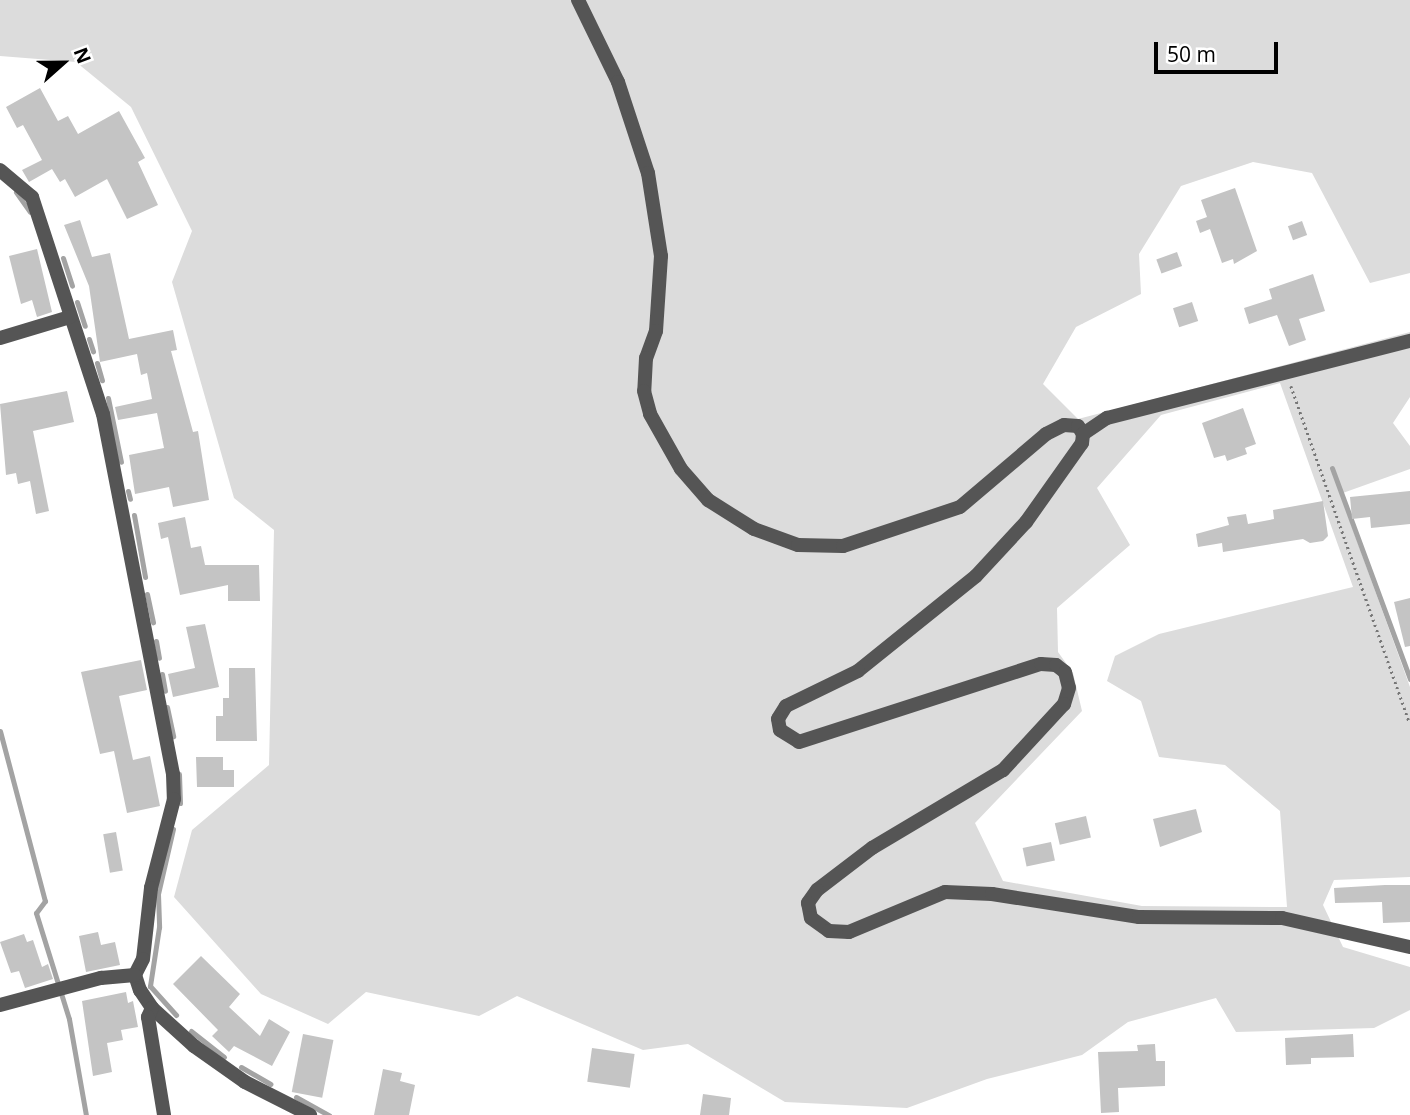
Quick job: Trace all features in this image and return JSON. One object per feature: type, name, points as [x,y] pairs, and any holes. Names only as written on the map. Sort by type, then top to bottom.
[{"type":"street","points":[[578,0],[618,82],[648,173],[661,256],[656,331],[646,358],[645,391],[650,414],[681,469],[708,500],[754,529],[798,545],[843,546],[960,507],[1046,434],[1064,425],[1078,426],[1083,434],[1082,443],[1026,523],[976,576],[858,671],[786,706],[778,719],[780,730],[799,742],[1041,664],[1056,665],[1065,672],[1069,688],[1064,704],[1003,769],[872,848],[817,890],[808,904],[811,918],[829,930],[849,932],[945,892],[992,894],[1139,917],[1282,918],[1410,947]]},
{"type":"street","points":[[0,170],[32,197],[103,414],[123,500],[173,774],[174,799],[151,888],[143,959],[135,975]]},
{"type":"street","points":[[0,338],[70,317]]},
{"type":"street","points":[[1083,434],[1107,418],[1410,341]]},
{"type":"street","points":[[0,1005],[60,988],[135,975]]},
{"type":"street","points":[[135,975],[152,1008],[245,1082],[310,1115]]},
{"type":"street","points":[[152,1008],[149,1017],[164,1115]]},
{"type":"path","points":[[1287,373],[1410,723]]},
{"type":"shaded area","points":[[0,0],[1410,0],[1410,273],[1370,283],[1312,173],[1253,162],[1181,186],[1139,254],[1141,294],[1076,327],[1043,384],[1078,419],[1410,332],[1410,397],[1393,423],[1410,446],[1410,469],[1340,494],[1410,687],[1410,877],[1334,880],[1323,905],[1343,947],[1410,967],[1410,1010],[1374,1028],[1236,1032],[1216,998],[1128,1022],[1082,1055],[987,1079],[907,1108],[785,1102],[688,1044],[643,1050],[517,996],[479,1016],[366,992],[328,1024],[261,994],[174,897],[192,830],[269,765],[274,530],[234,498],[172,282],[192,231],[131,107],[76,62],[0,56]],"holes":[[[1280,383],[1353,587],[1159,634],[1115,656],[1107,681],[1141,701],[1159,757],[1225,765],[1280,811],[1287,907],[1142,906],[1003,881],[975,823],[1082,711],[1073,673],[1058,652],[1057,608],[1130,545],[1097,488],[1161,415]]]},
{"type":"building","points":[[40,88],[58,121],[68,116],[78,134],[119,111],[145,158],[138,162],[158,205],[127,219],[107,179],[75,197],[65,179],[60,182],[52,169],[29,182],[22,170],[42,160],[23,125],[17,128],[6,107]]},
{"type":"building","points":[[1235,188],[1257,251],[1234,264],[1233,259],[1222,263],[1210,229],[1200,233],[1196,221],[1207,217],[1201,200]]},
{"type":"building","points":[[80,220],[92,257],[110,253],[129,339],[173,330],[177,350],[171,351],[193,432],[198,431],[209,500],[173,507],[169,487],[135,494],[129,455],[164,448],[157,413],[118,420],[115,407],[152,399],[147,373],[141,375],[137,354],[100,362],[89,286],[64,225]]},
{"type":"building","points":[[1302,221],[1307,235],[1293,240],[1288,226]]},
{"type":"building","points":[[37,249],[52,312],[37,317],[32,300],[21,304],[9,256]]},
{"type":"building","points":[[1177,252],[1182,266],[1161,274],[1156,260]]},
{"type":"building","points":[[1313,274],[1325,311],[1299,319],[1306,340],[1289,346],[1277,315],[1249,324],[1244,308],[1272,299],[1269,289]]},
{"type":"building","points":[[1192,302],[1198,321],[1179,327],[1173,308]]},
{"type":"building","points":[[67,391],[74,422],[33,431],[49,511],[36,514],[30,481],[18,484],[16,473],[6,475],[0,404]]},
{"type":"building","points":[[1243,408],[1256,444],[1245,448],[1247,454],[1227,461],[1225,455],[1214,458],[1202,423]]},
{"type":"building","points":[[1410,491],[1410,524],[1371,528],[1370,517],[1352,519],[1350,497]]},
{"type":"building","points":[[1323,501],[1328,536],[1323,541],[1310,543],[1303,539],[1223,552],[1222,543],[1198,547],[1196,534],[1229,525],[1227,517],[1246,514],[1248,524],[1274,519],[1273,510]]},
{"type":"building","points":[[185,517],[191,548],[201,546],[205,565],[259,565],[260,601],[228,601],[228,585],[180,595],[168,537],[161,539],[158,523]]},
{"type":"building","points":[[1410,598],[1410,646],[1405,647],[1394,602]]},
{"type":"building","points":[[205,624],[219,687],[173,697],[168,674],[195,668],[186,627]]},
{"type":"building","points":[[141,660],[147,690],[119,696],[133,760],[150,756],[160,806],[127,813],[114,751],[100,754],[81,672]]},
{"type":"building","points":[[229,668],[255,668],[257,741],[216,741],[216,716],[223,716],[223,698],[229,698]]},
{"type":"building","points":[[196,757],[223,757],[223,770],[234,770],[234,787],[197,787]]},
{"type":"building","points":[[1196,809],[1202,832],[1160,847],[1153,819]]},
{"type":"building","points":[[1086,816],[1091,837],[1060,845],[1055,823]]},
{"type":"building","points":[[116,832],[123,870],[110,873],[103,834]]},
{"type":"building","points":[[1051,842],[1055,861],[1027,867],[1023,848]]},
{"type":"building","points":[[1410,885],[1410,922],[1383,923],[1382,902],[1335,903],[1334,888]]},
{"type":"building","points":[[98,932],[101,945],[115,942],[120,965],[86,972],[79,936]]},
{"type":"building","points":[[24,934],[27,942],[33,940],[42,967],[48,964],[53,979],[25,988],[19,971],[11,973],[0,942]]},
{"type":"building","points":[[201,956],[240,994],[229,1007],[260,1036],[269,1019],[290,1032],[272,1066],[234,1046],[229,1052],[212,1036],[218,1030],[173,984]]},
{"type":"building","points":[[126,992],[128,1003],[133,1001],[138,1027],[121,1030],[123,1040],[107,1043],[112,1072],[93,1076],[82,1001]]},
{"type":"building","points":[[303,1034],[333,1040],[322,1098],[292,1092]]},
{"type":"building","points":[[1353,1034],[1354,1057],[1311,1058],[1311,1064],[1286,1065],[1285,1038]]},
{"type":"building","points":[[1155,1044],[1156,1061],[1165,1061],[1165,1086],[1118,1088],[1119,1112],[1101,1113],[1098,1052],[1138,1051],[1137,1045]]},
{"type":"building","points":[[592,1048],[635,1054],[630,1088],[587,1082]]},
{"type":"building","points":[[383,1069],[402,1073],[400,1081],[415,1085],[409,1115],[374,1115]]},
{"type":"building","points":[[703,1094],[731,1098],[729,1115],[700,1115]]},
{"type":"waterway","points":[[16,192],[30,212]]},
{"type":"waterway","points":[[63,258],[72,286]]},
{"type":"waterway","points":[[77,302],[85,326]]},
{"type":"waterway","points":[[89,339],[93,351]]},
{"type":"waterway","points":[[97,363],[102,380]]},
{"type":"waterway","points":[[108,398],[121,462]]},
{"type":"waterway","points":[[1332,468],[1410,679]]},
{"type":"waterway","points":[[128,491],[130,499]]},
{"type":"waterway","points":[[134,515],[145,577]]},
{"type":"waterway","points":[[147,594],[153,622]]},
{"type":"waterway","points":[[156,641],[159,658]]},
{"type":"waterway","points":[[162,674],[165,691]]},
{"type":"waterway","points":[[167,707],[173,736]]},
{"type":"waterway","points":[[0,731],[45,901],[36,913],[69,1019],[86,1115]]},
{"type":"waterway","points":[[179,774],[180,803]]},
{"type":"waterway","points":[[173,829],[158,894],[159,927],[150,986],[176,1015]]},
{"type":"waterway","points":[[191,1031],[224,1057]]},
{"type":"waterway","points":[[241,1067],[270,1084]]},
{"type":"waterway","points":[[296,1097],[329,1115]]}]
